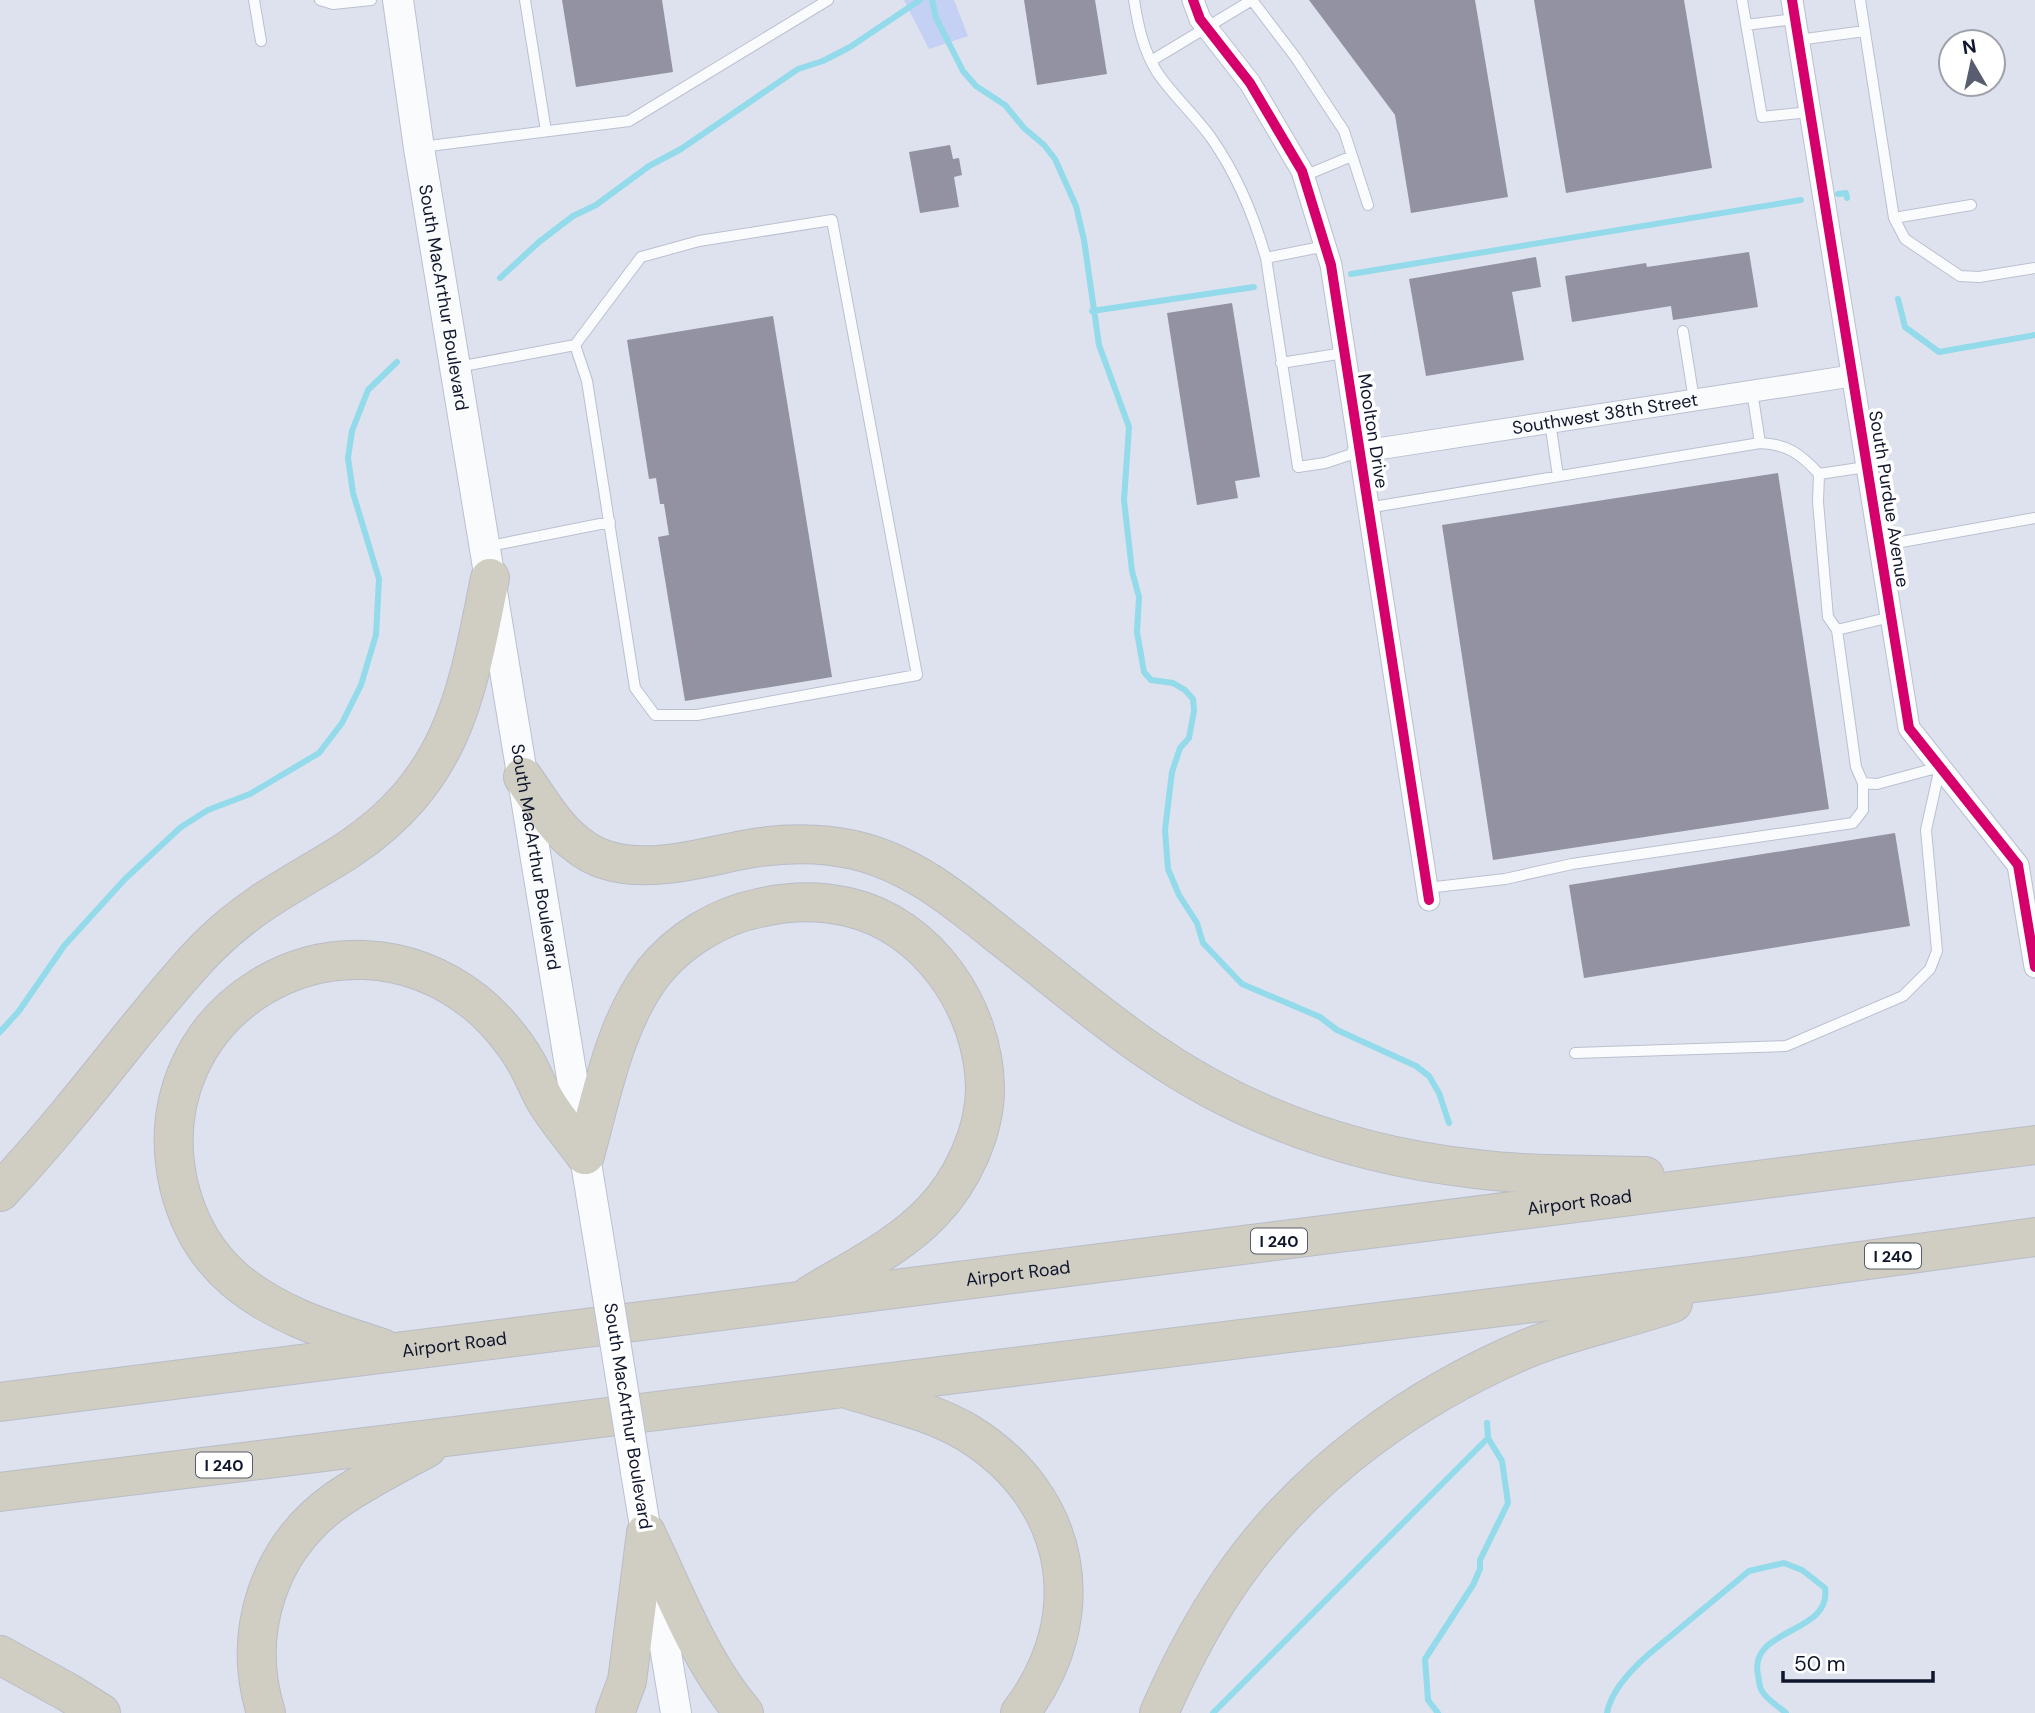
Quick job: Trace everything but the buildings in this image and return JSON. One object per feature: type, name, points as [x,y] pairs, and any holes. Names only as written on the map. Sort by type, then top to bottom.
[{"type":"highway","points":[[0,1192],[36,1154],[209,946],[246,912],[380,828],[412,793],[435,762],[455,724],[474,660],[488,563]]},
{"type":"highway","points":[[523,776],[554,821],[577,845],[599,859],[621,865],[647,866],[795,844],[819,844],[855,850],[889,861],[920,876],[964,906],[1149,1051],[1249,1110],[1304,1131],[1407,1160],[1478,1170],[1759,1181]]},
{"type":"highway","points":[[585,1156],[614,1049],[629,1015],[653,973],[681,944],[711,925],[741,911],[776,904],[809,902],[849,907],[881,919],[908,935],[934,958],[955,987],[972,1020],[981,1055],[985,1088],[979,1126],[955,1182],[932,1212],[901,1238],[799,1301]]},
{"type":"highway","points":[[394,1352],[304,1323],[265,1301],[214,1260],[197,1234],[183,1203],[176,1171],[173,1139],[176,1109],[187,1072],[203,1043],[224,1016],[248,995],[280,976],[312,964],[342,960],[381,960],[412,968],[444,982],[476,1003],[501,1028],[525,1060],[545,1101],[585,1156]]},
{"type":"highway","name":"Airport Road","points":[[0,1402],[2035,1145]]},
{"type":"highway","name":"I 240","points":[[0,1492],[1751,1276],[2035,1237]]},
{"type":"highway","points":[[1159,1713],[1205,1620],[1239,1569],[1274,1525],[1319,1480],[1366,1441],[1416,1406],[1527,1349],[1590,1327],[1643,1314],[1751,1276]]},
{"type":"highway","points":[[841,1387],[936,1417],[968,1433],[999,1455],[1023,1478],[1040,1503],[1052,1527],[1060,1556],[1064,1589],[1062,1625],[1053,1660],[1037,1691],[1020,1713]]},
{"type":"highway","points":[[265,1713],[256,1661],[258,1624],[266,1592],[279,1564],[313,1520],[337,1500],[374,1476],[447,1437]]},
{"type":"highway","points":[[615,1713],[627,1681],[646,1533]]},
{"type":"highway","points":[[646,1533],[709,1666],[744,1713]]},
{"type":"highway","points":[[0,1656],[101,1713]]},
{"type":"main road","name":"South MacArthur Boulevard","points":[[398,0],[419,148],[676,1713]]},
{"type":"street","name":"Moolton Drive","points":[[1193,0],[1200,19],[1250,83],[1304,176],[1331,265],[1428,894]]},
{"type":"street","name":"South Purdue Avenue","points":[[1795,20],[1909,728],[2022,865],[2035,967]]},
{"type":"street","name":"Southwest 38th Street","points":[[1358,452],[1851,376]]},
{"type":"lane","points":[[254,0],[261,41]]},
{"type":"lane","points":[[320,0],[333,4],[348,4],[371,0]]},
{"type":"lane","points":[[525,0],[546,131]]},
{"type":"lane","points":[[419,148],[629,121],[828,0]]},
{"type":"lane","points":[[1134,0],[1138,29],[1151,61],[1212,139],[1249,209],[1266,258],[1298,467],[1325,463],[1358,452]]},
{"type":"lane","points":[[1151,61],[1252,0],[1296,58],[1344,131],[1367,205]]},
{"type":"lane","points":[[1742,0],[1762,117],[1809,112]]},
{"type":"lane","points":[[1860,0],[1894,218],[1906,239],[1960,276],[1979,277],[2035,268]]},
{"type":"lane","points":[[1746,25],[1795,20],[1865,31]]},
{"type":"lane","points":[[1304,176],[1352,156]]},
{"type":"lane","points":[[1894,218],[1971,205]]},
{"type":"lane","points":[[455,368],[575,345],[641,257],[699,241],[832,220],[917,675],[697,715],[655,715],[635,688],[587,381],[575,345]]},
{"type":"lane","points":[[1266,258],[1326,246]]},
{"type":"lane","points":[[1682,331],[1694,400]]},
{"type":"lane","points":[[1280,363],[1344,353]]},
{"type":"lane","points":[[1752,391],[1760,443]]},
{"type":"lane","points":[[1550,422],[1558,476]]},
{"type":"lane","points":[[1367,508],[1760,443],[1779,444],[1806,460],[1819,474],[1818,502],[1828,617],[1837,630],[1856,767],[1863,783],[1863,810],[1853,822],[1572,864],[1428,894]]},
{"type":"lane","points":[[1819,474],[1866,467]]},
{"type":"lane","points":[[1879,546],[2035,518]]},
{"type":"lane","points":[[488,563],[610,523]]},
{"type":"lane","points":[[1837,630],[1891,617]]},
{"type":"lane","points":[[1575,1053],[1786,1046],[1903,996],[1930,969],[1937,951],[1926,830],[1940,767],[1877,784],[1863,783]]},
{"type":"shaded area","points":[[904,0],[954,0],[968,36],[929,49]]},
{"type":"waterway","points":[[500,278],[539,242],[573,216],[596,205],[649,166],[681,149],[798,69],[823,61],[850,47],[920,0]]},
{"type":"waterway","points":[[932,0],[936,18],[963,71],[976,86],[1005,105],[1024,128],[1044,145],[1055,159],[1076,206],[1084,240],[1099,345],[1129,427],[1124,500],[1132,571],[1139,597],[1137,632],[1144,672],[1151,680],[1173,683],[1193,699],[1194,711],[1189,738],[1180,748],[1172,772],[1165,830],[1168,869],[1179,895],[1197,923],[1203,943],[1242,984],[1320,1017],[1337,1030],[1416,1066],[1429,1076],[1439,1093],[1449,1123]]},
{"type":"waterway","points":[[1838,194],[1846,193],[1847,198]]},
{"type":"waterway","points":[[1351,274],[1801,200]]},
{"type":"waterway","points":[[1092,311],[1254,287]]},
{"type":"waterway","points":[[1898,299],[1905,327],[1939,352],[2035,335]]},
{"type":"waterway","points":[[0,1032],[19,1011],[64,946],[125,879],[181,827],[208,810],[250,794],[319,753],[342,723],[361,685],[376,635],[379,579],[353,493],[348,458],[352,431],[368,390],[397,362]]},
{"type":"waterway","points":[[1438,1713],[1428,1700],[1425,1659],[1473,1585],[1480,1569],[1480,1560],[1508,1503],[1502,1461],[1488,1438],[1487,1423]]},
{"type":"waterway","points":[[1213,1713],[1488,1438]]},
{"type":"waterway","points":[[1607,1713],[1618,1688],[1649,1654],[1749,1571],[1784,1563],[1802,1570],[1825,1588],[1824,1603],[1816,1615],[1765,1648],[1758,1659],[1761,1689],[1786,1713]]},
{"type":"cycle path","points":[[1193,0],[1200,19],[1250,83],[1302,171],[1331,265],[1429,900]]},
{"type":"cycle path","points":[[1792,0],[1909,728],[2018,865],[2035,967]]}]
